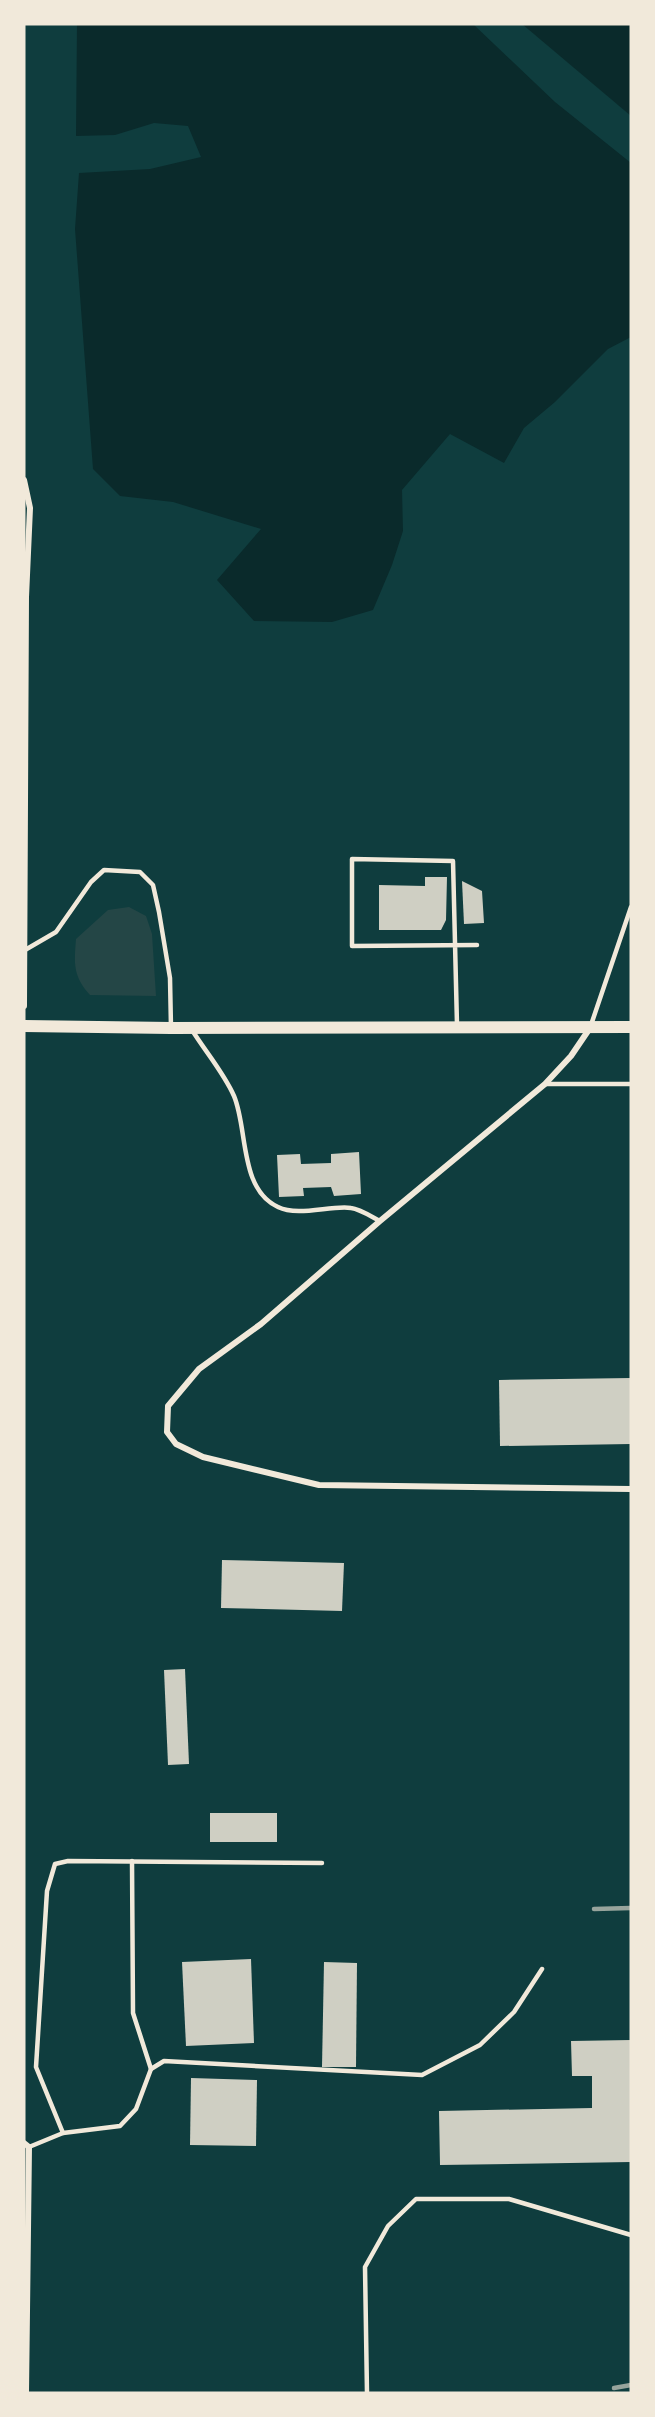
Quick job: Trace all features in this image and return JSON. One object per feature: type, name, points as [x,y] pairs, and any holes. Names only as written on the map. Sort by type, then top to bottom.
[{"type":"main road","points":[[24,1026],[631,1027]]},
{"type":"street","points":[[24,480],[30,508],[25,597],[24,1006]]},
{"type":"street","points":[[590,1028],[571,1056],[545,1084],[380,1221],[261,1324],[199,1369],[168,1406],[167,1432],[176,1444],[203,1457],[319,1485],[631,1489]]},
{"type":"street","points":[[26,2145],[26,2393]]},
{"type":"lane","points":[[457,1028],[455,945],[453,861],[352,859],[352,946],[455,945],[477,945]]},
{"type":"lane","points":[[25,950],[56,932],[91,882],[104,870],[140,872],[153,885],[159,912],[170,978],[171,1028]]},
{"type":"lane","points":[[590,1028],[631,907]]},
{"type":"lane","points":[[190,1027],[233,1094],[241,1115],[248,1167],[261,1195],[278,1208],[322,1211],[351,1208],[380,1221]]},
{"type":"lane","points":[[545,1084],[631,1084]]},
{"type":"lane","points":[[63,2133],[36,2067],[46,1891],[55,1864],[68,1861],[322,1863]]},
{"type":"lane","points":[[132,1862],[133,2013],[151,2069]]},
{"type":"lane","points":[[26,2145],[63,2133],[120,2126],[136,2109],[151,2069],[164,2061],[422,2075],[480,2045],[514,2012],[542,1969]]},
{"type":"lane","points":[[367,2393],[365,2268],[388,2226],[416,2199],[509,2199],[631,2235]]},
{"type":"shaded area","points":[[77,24],[473,24],[555,102],[631,163],[631,337],[608,349],[555,402],[524,428],[504,463],[450,434],[402,490],[403,531],[373,610],[332,622],[254,621],[217,580],[261,529],[173,502],[120,496],[93,469],[75,229],[79,173],[150,169],[201,157],[188,126],[154,123],[115,135],[76,136]]},
{"type":"shaded area","points":[[522,24],[631,24],[631,116]]},
{"type":"shaded area","points":[[129,907],[146,916],[152,934],[156,996],[90,995],[80,982],[76,969],[76,939],[108,910]]},
{"type":"building","points":[[425,877],[447,877],[446,920],[441,930],[379,930],[379,885],[425,886]]},
{"type":"building","points":[[462,881],[482,891],[484,923],[464,924]]},
{"type":"building","points":[[359,1152],[361,1194],[334,1196],[331,1187],[303,1188],[304,1196],[279,1197],[277,1155],[300,1154],[301,1164],[331,1163],[331,1154]]},
{"type":"building","points":[[631,1378],[631,1444],[500,1446],[499,1380]]},
{"type":"building","points":[[222,1560],[344,1563],[342,1611],[221,1608]]},
{"type":"building","points":[[185,1669],[189,1764],[168,1765],[164,1670]]},
{"type":"building","points":[[210,1813],[277,1813],[277,1842],[210,1842]]},
{"type":"building","points":[[251,1959],[254,2043],[186,2046],[182,1962]]},
{"type":"building","points":[[324,1962],[357,1963],[356,2067],[322,2067]]},
{"type":"building","points":[[631,2040],[631,2162],[440,2165],[439,2111],[592,2108],[592,2076],[572,2076],[571,2041]]},
{"type":"building","points":[[191,2078],[257,2080],[256,2146],[190,2145]]},
{"type":"railway","points":[[594,1909],[631,1908]]},
{"type":"railway","points":[[614,2388],[631,2385]]}]
